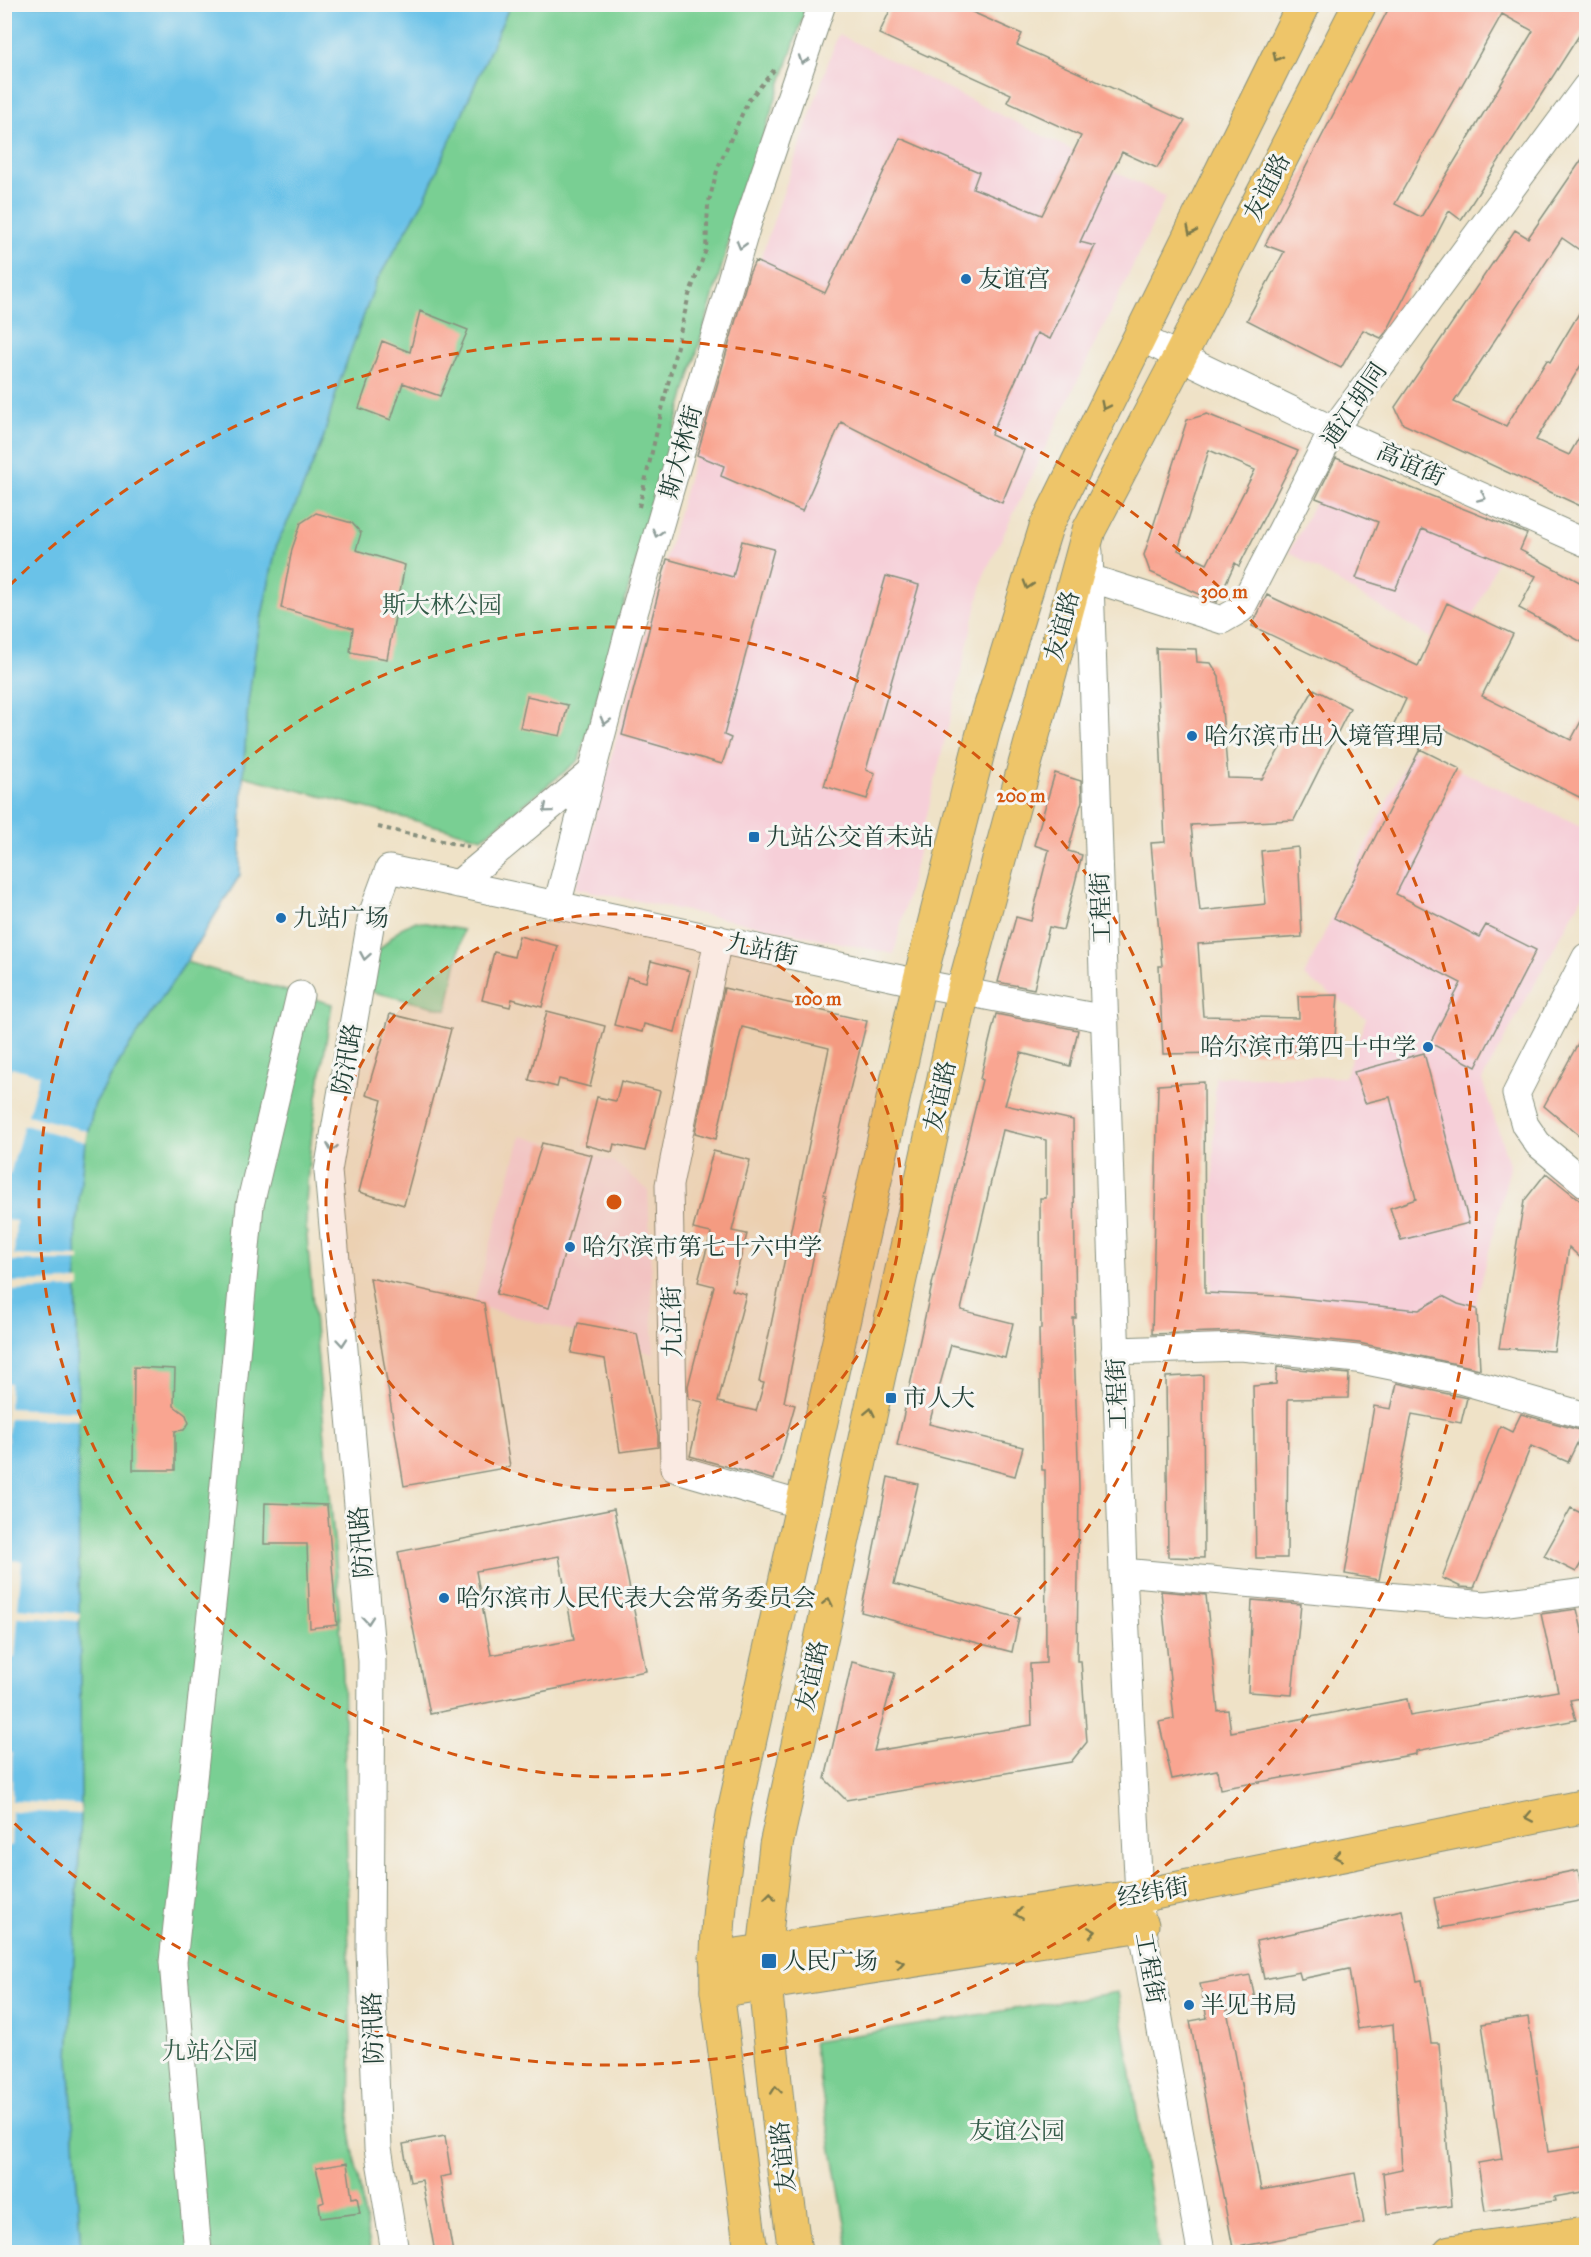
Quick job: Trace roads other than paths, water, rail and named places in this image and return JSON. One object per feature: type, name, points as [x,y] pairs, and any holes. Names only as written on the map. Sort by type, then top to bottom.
[{"type":"main road","name":"友谊路","points":[[751,2253],[717,1992],[716,1958],[722,1878],[733,1815],[919,982],[985,725],[1046,526],[1304,4]]},
{"type":"main road","name":"友谊路","points":[[795,2253],[785,2180],[765,1984],[764,1951],[776,1845],[963,991],[1089,530],[1360,4]]},
{"type":"main road","name":"经纬街","points":[[717,1992],[1141,1910],[1587,1806]]},
{"type":"main road","name":"经纬街","points":[[716,1958],[1141,1910]]},
{"type":"main road","points":[[1450,2253],[1587,2234]]},
{"type":"street","name":"斯大林街","points":[[557,905],[628,633],[747,225],[822,4]]},
{"type":"street","name":"通江胡同","points":[[1090,578],[1221,620],[1241,609],[1333,430],[1587,87]]},
{"type":"street","name":"高谊街","points":[[1139,337],[1333,430],[1587,543]]},
{"type":"street","name":"工程街","points":[[1089,530],[1123,1572],[1141,1910],[1201,2253]]},
{"type":"street","points":[[458,884],[592,772]]},
{"type":"street","name":"防汛路","points":[[395,2253],[378,2148],[370,1951],[372,1660],[328,1171],[372,915],[389,869],[419,876]]},
{"type":"street","name":"九站街","points":[[419,876],[1105,1019]]},
{"type":"street","name":"九江街","points":[[717,939],[669,1185],[674,1468],[802,1505]]},
{"type":"street","points":[[1587,957],[1516,1094],[1525,1125],[1538,1144],[1587,1184]]},
{"type":"street","points":[[198,2253],[173,1962],[217,1559],[250,1205],[300,995]]},
{"type":"street","points":[[1115,1351],[1241,1347],[1357,1359],[1460,1380],[1587,1416]]},
{"type":"street","points":[[1123,1572],[1485,1605],[1587,1592]]},
{"type":"water","points":[[5,5],[510,5],[424,200],[376,282],[339,383],[323,439],[277,543],[256,644],[248,703],[240,875],[186,962],[124,1054],[95,1103],[85,1142],[76,1227],[81,1814],[69,2058],[81,2252],[5,2252]]},
{"type":"place","name":"友谊宫","points":[[966,279]]},
{"type":"place","name":"哈尔滨市出入境管理局","points":[[1192,736]]},
{"type":"place","name":"九站公交首末站","points":[[754,837]]},
{"type":"place","name":"九站广场","points":[[281,918]]},
{"type":"place","name":"哈尔滨市第四十中学","points":[[1428,1047]]},
{"type":"place","name":"哈尔滨市第七十六中学","points":[[570,1247]]},
{"type":"place","name":"市人大","points":[[891,1398]]},
{"type":"place","name":"哈尔滨市人民代表大会常务委员会","points":[[444,1598]]},
{"type":"place","name":"人民广场","points":[[769,1961]]},
{"type":"place","name":"半见书局","points":[[1189,2005]]},
{"type":"park label","name":"斯大林公园","points":[[442,605]]},
{"type":"park label","name":"九站公园","points":[[210,2051]]},
{"type":"park label","name":"友谊公园","points":[[1017,2131]]}]
